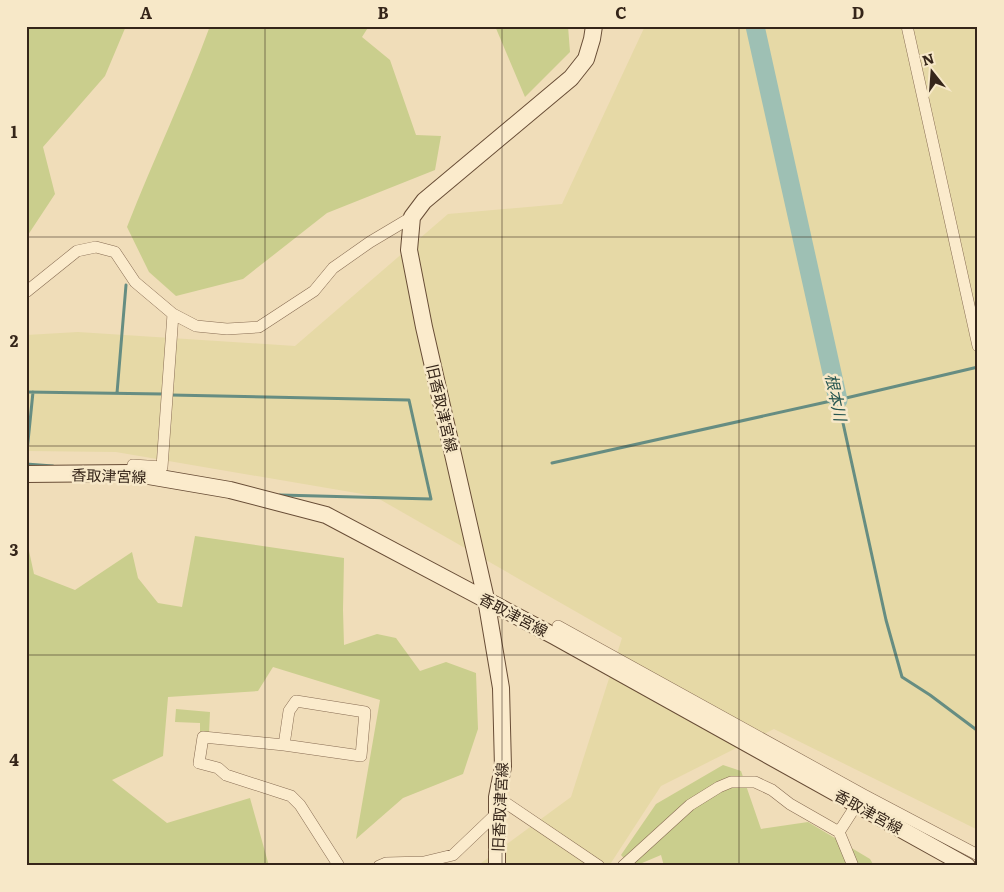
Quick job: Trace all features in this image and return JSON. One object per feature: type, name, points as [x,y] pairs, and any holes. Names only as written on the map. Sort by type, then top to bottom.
[{"type":"main road","points":[[412,217],[424,201],[571,78],[586,59],[594,26]]},
{"type":"main road","name":"旧香取津宮線","points":[[412,217],[409,250],[424,327],[486,599],[501,688],[502,767],[497,797],[496,866]]},
{"type":"main road","name":"香取津宮線","points":[[26,474],[131,474],[230,490],[326,514],[563,640],[967,866]]},
{"type":"street","points":[[907,26],[978,346]]},
{"type":"street","points":[[26,292],[77,251],[96,247],[115,252],[135,282],[173,314],[196,326],[227,329],[259,327],[314,291],[333,268],[370,242],[412,217]]},
{"type":"street","points":[[131,474],[133,465],[162,467],[173,314]]},
{"type":"street","points":[[558,626],[978,856]]},
{"type":"street","points":[[284,745],[289,710],[296,702],[365,712],[361,756],[284,745],[204,737],[199,764],[218,768],[226,775],[291,796],[300,804],[339,866]]},
{"type":"street","points":[[622,866],[690,805],[719,786],[731,782],[755,782],[772,790],[790,804],[839,832],[853,866]]},
{"type":"street","points":[[497,797],[599,866]]},
{"type":"street","points":[[839,832],[857,804]]},
{"type":"street","points":[[380,866],[386,863],[424,862],[453,855],[496,814]]},
{"type":"shaded area","points":[[645,26],[978,26],[978,830],[774,729],[661,786],[609,866],[477,866],[571,797],[622,638],[374,496],[116,452],[26,451],[26,335],[78,332],[295,346],[448,214],[562,204]]},
{"type":"green space","points":[[26,26],[126,26],[105,76],[43,147],[55,194],[26,238]]},
{"type":"green space","points":[[210,26],[369,26],[362,37],[390,60],[416,135],[441,136],[435,170],[327,213],[243,279],[176,296],[149,272],[127,227]]},
{"type":"green space","points":[[495,26],[568,26],[570,52],[525,97]]},
{"type":"green space","points":[[195,536],[344,558],[344,645],[377,634],[396,638],[420,671],[446,662],[476,673],[478,729],[463,774],[403,798],[356,839],[380,700],[273,667],[258,691],[168,697],[163,756],[112,780],[167,823],[250,798],[269,866],[26,866],[26,537],[34,574],[75,590],[132,552],[138,578],[158,603],[182,607]]},
{"type":"green space","points":[[176,709],[210,712],[209,733],[200,732],[200,723],[175,722]]},
{"type":"green space","points":[[723,765],[741,771],[761,829],[808,822],[870,859],[874,866],[664,866],[661,855],[631,866],[621,855],[656,804]]},
{"type":"waterway","name":"根本川","points":[[755,26],[838,400]]},
{"type":"waterway","points":[[117,393],[126,285]]},
{"type":"waterway","points":[[846,398],[978,367]]},
{"type":"waterway","points":[[26,392],[163,394]]},
{"type":"waterway","points":[[26,461],[33,392]]},
{"type":"waterway","points":[[171,395],[409,400],[431,499],[280,495]]},
{"type":"waterway","name":"根本川","points":[[838,400],[886,620],[902,677],[930,695],[978,731]]},
{"type":"waterway","points":[[552,463],[831,401]]},
{"type":"waterway","points":[[26,464],[53,466]]}]
